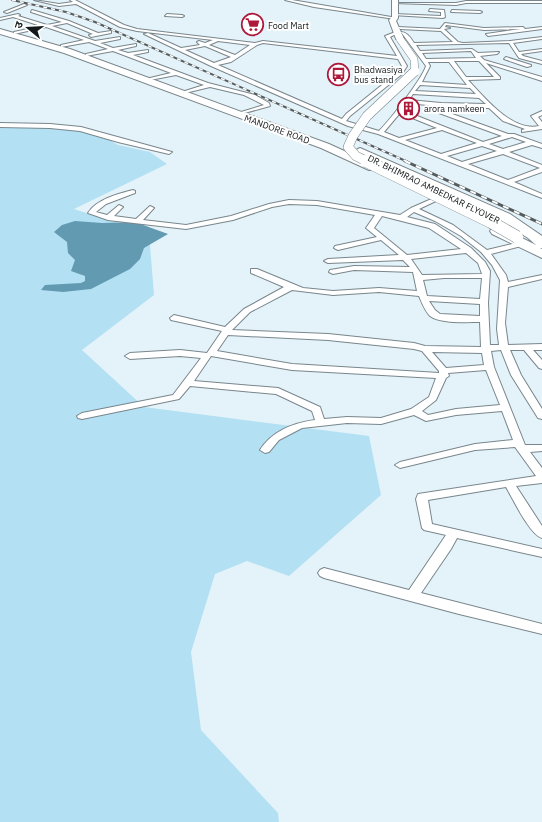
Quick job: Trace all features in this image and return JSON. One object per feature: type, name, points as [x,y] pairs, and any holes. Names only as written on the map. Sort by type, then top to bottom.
[{"type":"highway","name":"MANDORE ROAD","points":[[5,31],[63,46],[310,137],[363,152],[505,217],[533,235],[541,246]]},
{"type":"highway","name":"MANDORE ROAD","points":[[5,31],[67,51],[325,146],[436,199],[541,246]]},
{"type":"main road","points":[[395,9],[403,36]]},
{"type":"main road","name":"DR. BHIMRAO AMBEDKAR FLYOVER","points":[[403,36],[418,66],[415,73],[377,106],[350,140],[348,147],[356,156],[521,238]]},
{"type":"street","points":[[36,0],[61,6],[75,2],[122,26],[137,30],[255,44]]},
{"type":"street","points":[[45,2],[58,0]]},
{"type":"street","points":[[286,0],[367,15],[395,9],[456,4],[465,1],[542,2]]},
{"type":"street","points":[[298,0],[312,1],[326,8]]},
{"type":"street","points":[[511,1],[516,8]]},
{"type":"street","points":[[524,8],[532,10],[525,1]]},
{"type":"street","points":[[486,2],[489,8]]},
{"type":"street","points":[[442,4],[443,28],[450,37],[458,43]]},
{"type":"street","points":[[0,14],[25,5]]},
{"type":"street","points":[[0,19],[39,8]]},
{"type":"street","points":[[76,11],[91,9]]},
{"type":"street","points":[[395,9],[403,10]]},
{"type":"street","points":[[395,9],[443,17]]},
{"type":"street","points":[[427,10],[481,9]]},
{"type":"street","points":[[32,11],[67,22],[97,34]]},
{"type":"street","points":[[167,15],[182,16]]},
{"type":"street","points":[[13,16],[47,26],[210,85],[238,91],[267,104],[267,106],[243,113]]},
{"type":"street","points":[[5,31],[67,22]]},
{"type":"street","points":[[132,25],[272,40]]},
{"type":"street","points":[[481,36],[542,27]]},
{"type":"street","points":[[403,36],[443,28],[523,28]]},
{"type":"street","points":[[484,29],[493,42]]},
{"type":"street","points":[[137,30],[343,122],[380,132],[542,196]]},
{"type":"street","points":[[81,38],[109,32]]},
{"type":"street","points":[[185,36],[235,57]]},
{"type":"street","points":[[343,122],[348,115],[400,72],[405,66],[387,36],[403,36],[458,43],[510,42],[542,38]]},
{"type":"street","points":[[380,132],[391,124],[413,90],[427,73],[428,66],[425,60],[403,36]]},
{"type":"street","points":[[450,37],[456,36]]},
{"type":"street","points":[[63,46],[118,38]]},
{"type":"street","points":[[180,50],[205,45],[220,40]]},
{"type":"street","points":[[213,65],[235,57],[255,44],[263,42],[401,58]]},
{"type":"street","points":[[510,42],[520,55],[542,63]]},
{"type":"street","points":[[465,43],[496,76]]},
{"type":"street","points":[[88,55],[134,44]]},
{"type":"street","points":[[212,48],[244,51]]},
{"type":"street","points":[[419,52],[472,50]]},
{"type":"street","points":[[425,60],[506,58],[542,50]]},
{"type":"street","points":[[127,55],[146,51]]},
{"type":"street","points":[[481,59],[497,53]]},
{"type":"street","points":[[506,58],[535,68]]},
{"type":"street","points":[[481,59],[542,79]]},
{"type":"street","points":[[450,60],[472,87],[505,120],[530,129]]},
{"type":"street","points":[[465,79],[498,78],[496,76],[516,71]]},
{"type":"street","points":[[152,79],[178,73]]},
{"type":"street","points":[[418,83],[472,87]]},
{"type":"street","points":[[384,84],[413,90],[481,96]]},
{"type":"street","points":[[187,92],[210,85]]},
{"type":"street","points":[[407,101],[441,105],[491,106]]},
{"type":"street","points":[[441,105],[441,112],[534,142],[542,146]]},
{"type":"street","points":[[400,111],[542,167]]},
{"type":"street","points":[[441,156],[542,126],[534,116],[542,113]]},
{"type":"street","points":[[0,126],[50,126],[81,129],[120,141],[169,152]]},
{"type":"street","points":[[400,140],[442,128]]},
{"type":"street","points":[[462,164],[534,142]]},
{"type":"street","points":[[508,182],[542,170]]},
{"type":"street","points":[[133,192],[105,202],[91,211],[96,215],[108,218],[186,227],[227,219],[253,210],[289,202],[317,203],[402,217],[432,226],[468,250],[481,262],[486,271],[484,319],[489,367],[520,446],[542,476]]},
{"type":"street","points":[[402,217],[413,209],[436,199]]},
{"type":"street","points":[[108,218],[119,207]]},
{"type":"street","points":[[138,221],[150,208]]},
{"type":"street","points":[[413,209],[449,225],[484,252],[503,276],[501,329],[505,348],[520,386],[542,416]]},
{"type":"street","points":[[380,213],[370,228],[406,258],[416,270],[420,278],[424,296],[432,313],[437,317],[484,319]]},
{"type":"street","points":[[338,248],[382,238]]},
{"type":"street","points":[[484,252],[521,238]]},
{"type":"street","points":[[328,261],[406,258],[468,250]]},
{"type":"street","points":[[333,272],[354,268],[416,270]]},
{"type":"street","points":[[254,271],[290,287],[321,292],[379,290],[484,302]]},
{"type":"street","points":[[420,278],[444,276],[486,276]]},
{"type":"street","points":[[503,286],[542,277]]},
{"type":"street","points":[[82,416],[176,397],[241,313],[253,305],[290,287]]},
{"type":"street","points":[[174,318],[227,331],[328,336],[414,346],[425,349],[542,347]]},
{"type":"street","points":[[527,348],[542,366]]},
{"type":"street","points":[[425,349],[444,374]]},
{"type":"street","points":[[130,356],[180,353],[209,355],[292,367],[444,374],[489,367]]},
{"type":"street","points":[[265,450],[275,438],[300,425],[342,421],[381,421],[415,410],[433,398],[444,374]]},
{"type":"street","points":[[188,383],[278,391],[316,409],[321,424]]},
{"type":"street","points":[[415,410],[426,418],[456,412],[506,408]]},
{"type":"street","points":[[400,465],[467,449],[520,446],[542,448]]},
{"type":"street","points":[[542,480],[509,483],[422,497],[426,525],[431,528],[542,553]]},
{"type":"street","points":[[509,483],[532,521],[542,534]]},
{"type":"street","points":[[412,596],[447,546],[454,532]]},
{"type":"street","points":[[324,573],[459,609],[542,629]]},
{"type":"shaded area","points":[[0,127],[74,128],[102,136],[118,145],[150,152],[167,164],[74,209],[149,233],[154,295],[82,350],[144,407],[369,436],[381,495],[289,576],[247,561],[215,574],[191,652],[201,730],[278,813],[279,822],[0,822]]},
{"type":"shaded area","points":[[75,221],[102,223],[135,222],[168,234],[144,248],[140,259],[130,269],[91,289],[63,292],[41,290],[45,285],[81,283],[85,281],[85,276],[71,271],[75,260],[68,253],[67,242],[54,232],[62,225]]},
{"type":"railway","points":[[12,0],[66,12],[95,22],[408,162]]},
{"type":"railway","points":[[405,161],[542,224]]},
{"type":"place","name":"Food Mart","points":[[253,25]]},
{"type":"place","name":"Bhadwasiya bus stand","points":[[339,74]]},
{"type":"place","name":"arora namkeen","points":[[409,108]]}]
